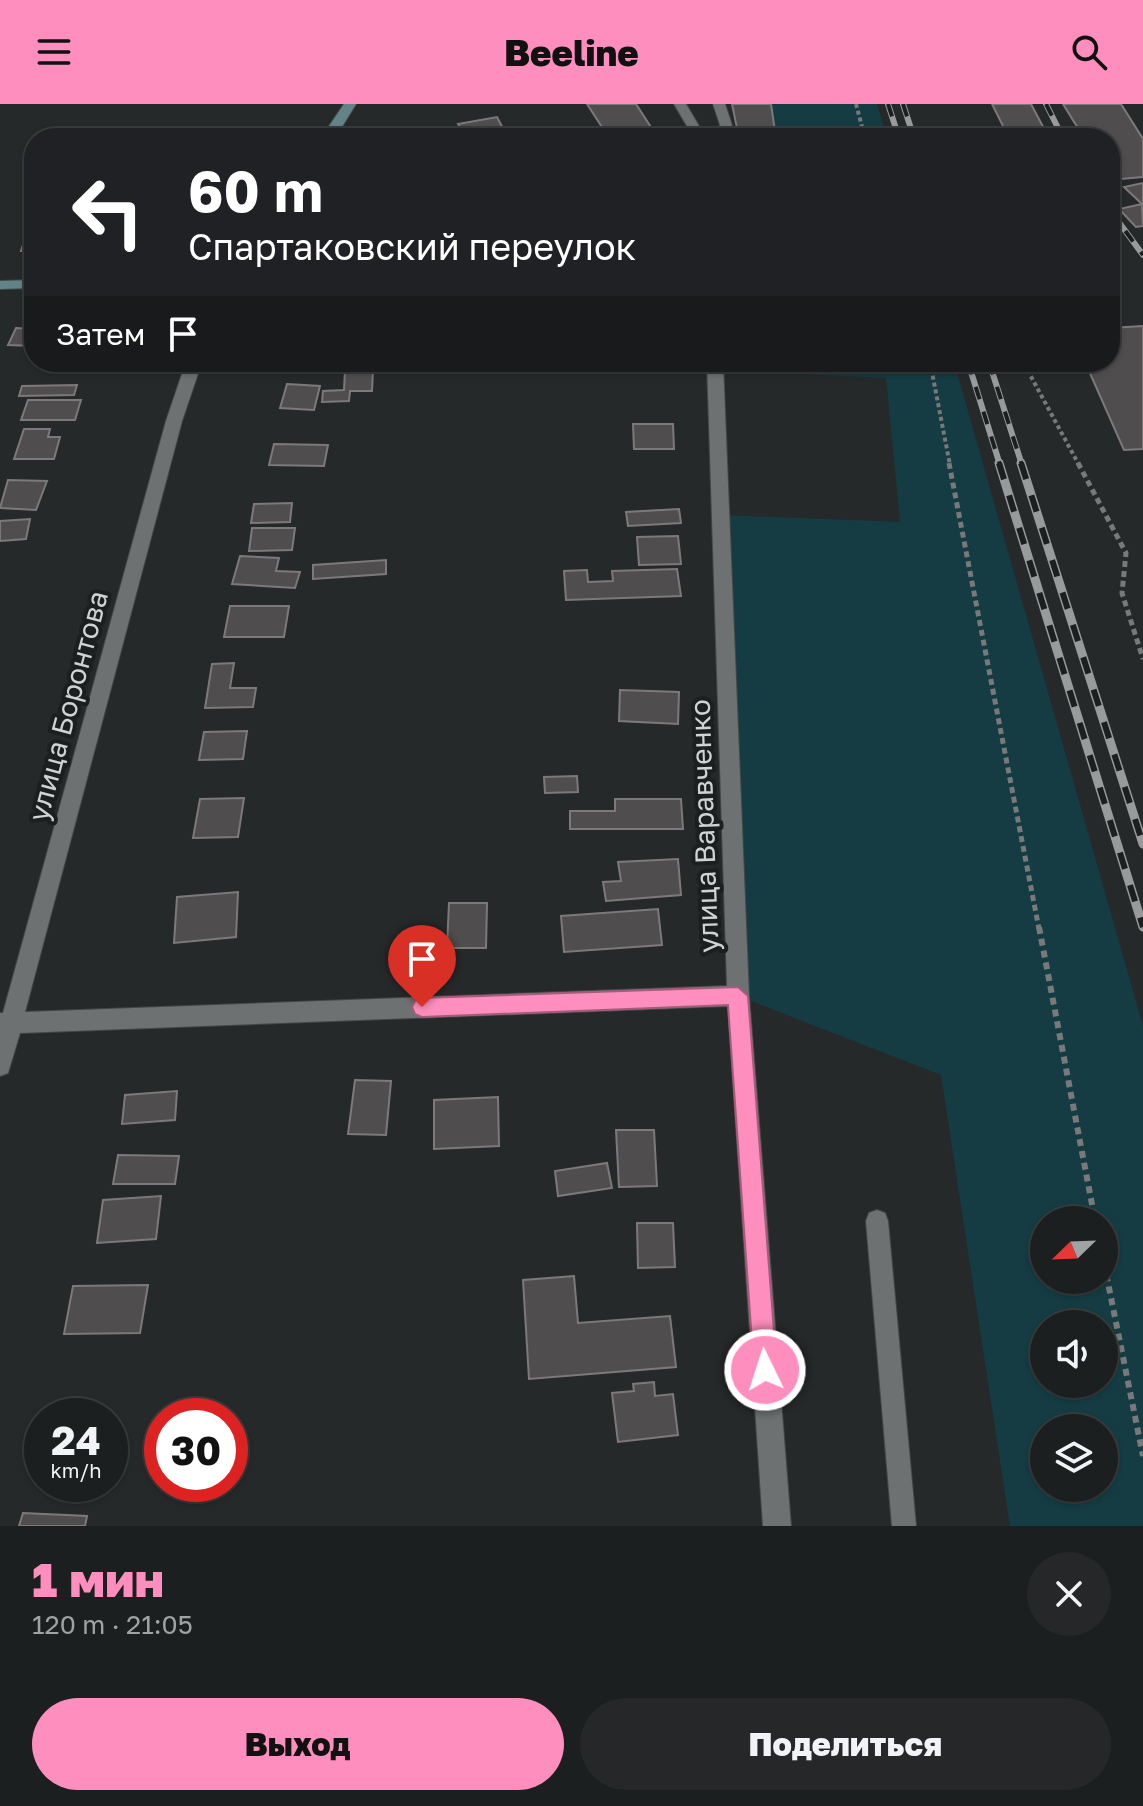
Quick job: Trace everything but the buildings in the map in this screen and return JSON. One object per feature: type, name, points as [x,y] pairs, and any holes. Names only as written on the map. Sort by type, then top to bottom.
[{"type":"street","points":[[334,128],[350,104]]},
{"type":"street","points":[[719,104],[726,125],[724,128]]},
{"type":"street","points":[[0,285],[24,284]]},
{"type":"street","name":"улица Боронтова","points":[[0,1065],[6,1023],[174,421],[191,372]]},
{"type":"street","name":"улица Варавченко","points":[[715,372],[738,996],[777,1526]]},
{"type":"street","points":[[6,1023],[738,996]]},
{"type":"lane","points":[[680,104],[694,128]]},
{"type":"lane","points":[[877,1221],[904,1526]]},
{"type":"path","points":[[856,104],[862,128]]},
{"type":"path","points":[[932,372],[1092,1206]]},
{"type":"path","points":[[1029,372],[1126,553],[1122,593],[1143,659]]},
{"type":"path","points":[[1110,1294],[1143,1456]]},
{"type":"shaded area","points":[[771,104],[877,104],[884,128],[775,128]]},
{"type":"shaded area","points":[[758,372],[957,372],[1143,1026],[1143,1526],[1010,1526],[941,1075],[738,996],[721,515],[900,522],[886,378]]},
{"type":"railway","points":[[888,104],[896,128]]},
{"type":"railway","points":[[903,104],[911,128]]},
{"type":"railway","points":[[1046,104],[1058,128]]},
{"type":"railway","points":[[1120,224],[1143,255]]},
{"type":"railway","points":[[971,372],[1000,465]]},
{"type":"railway","points":[[992,372],[1022,465]]},
{"type":"railway","points":[[999,463],[1143,927]]},
{"type":"railway","points":[[1021,463],[1143,844]]},
{"type":"route","points":[[422,1007],[738,996],[765,1370]]}]
